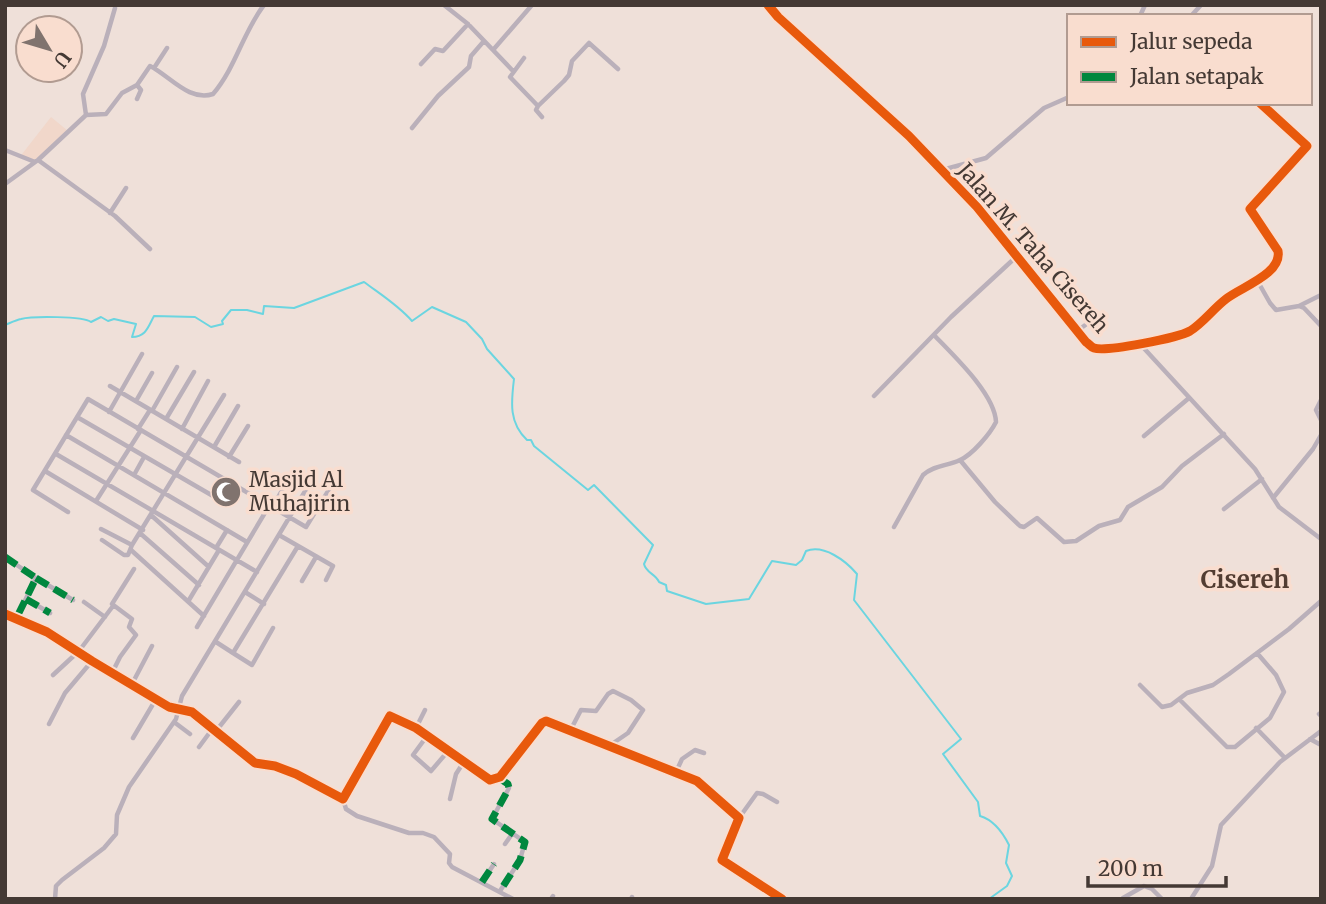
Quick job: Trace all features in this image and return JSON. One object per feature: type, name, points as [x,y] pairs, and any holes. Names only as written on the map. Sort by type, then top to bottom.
[{"type":"street","points":[[5,184],[36,161],[86,116],[106,114],[122,93],[137,85],[149,67],[191,93],[206,96],[214,94],[264,5]]},
{"type":"street","points":[[444,5],[468,24],[513,71]]},
{"type":"street","points":[[493,50],[532,5]]},
{"type":"street","name":"Jalan M. Taha Cisereh","points":[[768,5],[942,170],[986,217],[1077,331],[1094,348],[1139,344]]},
{"type":"street","points":[[86,116],[83,94],[104,46],[115,8]]},
{"type":"street","points":[[421,64],[435,49],[443,51],[468,24]]},
{"type":"street","points":[[412,128],[449,84],[469,67],[471,56],[484,41]]},
{"type":"street","points":[[537,106],[569,75],[572,61],[589,43],[618,69]]},
{"type":"street","points":[[154,68],[167,48]]},
{"type":"street","points":[[524,58],[510,75],[537,106],[542,117]]},
{"type":"street","points":[[136,99],[141,90],[137,85]]},
{"type":"street","points":[[942,170],[986,158],[1044,108],[1067,98]]},
{"type":"street","points":[[1262,105],[1307,147],[1250,209],[1279,255],[1276,265],[1228,297],[1189,332],[1139,344],[1224,435],[1262,479],[1282,509],[1321,539]]},
{"type":"street","points":[[5,150],[36,161],[110,213],[150,248]]},
{"type":"street","points":[[110,213],[126,188]]},
{"type":"street","points":[[874,396],[1016,257]]},
{"type":"street","points":[[1257,280],[1276,310],[1299,306],[1321,295]]},
{"type":"street","points":[[1299,306],[1321,326]]},
{"type":"street","points":[[1077,331],[1102,313]]},
{"type":"street","points":[[894,527],[923,475],[929,469],[960,460],[988,436],[996,418],[971,374],[934,335]]},
{"type":"street","points":[[109,412],[142,354]]},
{"type":"street","points":[[96,501],[177,367]]},
{"type":"street","points":[[166,419],[194,372]]},
{"type":"street","points":[[136,401],[152,373]]},
{"type":"street","points":[[182,429],[208,381]]},
{"type":"street","points":[[110,386],[239,462]]},
{"type":"street","points":[[102,540],[128,555],[223,395]]},
{"type":"street","points":[[1144,436],[1189,398]]},
{"type":"street","points":[[68,512],[33,491],[88,400],[307,527],[330,488]]},
{"type":"street","points":[[1321,400],[1316,410],[1321,420]]},
{"type":"street","points":[[214,447],[238,407]]},
{"type":"street","points":[[77,417],[176,476],[228,503],[238,488]]},
{"type":"street","points":[[229,457],[248,426]]},
{"type":"street","points":[[66,435],[247,542]]},
{"type":"street","points":[[960,460],[995,502],[1020,526],[1024,527],[1037,518],[1064,542],[1072,542],[1084,538],[1099,526],[1120,520],[1128,507],[1163,487],[1182,466],[1224,435]]},
{"type":"street","points":[[1273,498],[1313,449],[1321,435]]},
{"type":"street","points":[[56,454],[107,483],[153,514],[257,572]]},
{"type":"street","points":[[134,475],[144,457]]},
{"type":"street","points":[[45,471],[142,532],[199,584]]},
{"type":"street","points":[[55,899],[55,888],[62,880],[104,848],[114,837],[117,831],[117,815],[129,787],[174,722],[183,696],[313,478]]},
{"type":"street","points":[[213,496],[223,479]]},
{"type":"street","points":[[1224,509],[1262,479]]},
{"type":"street","points":[[197,626],[285,485]]},
{"type":"street","points":[[153,514],[209,567]]},
{"type":"street","points":[[101,529],[131,547],[204,616]]},
{"type":"street","points":[[188,600],[209,567],[227,530]]},
{"type":"street","points":[[279,535],[334,566],[326,580]]},
{"type":"street","points":[[233,653],[298,546]]},
{"type":"street","points":[[302,581],[316,556]]},
{"type":"street","points":[[5,557],[73,600]]},
{"type":"street","points":[[53,675],[79,651],[105,617],[134,569]]},
{"type":"street","points":[[16,619],[36,578]]},
{"type":"street","points":[[244,592],[264,604]]},
{"type":"street","points":[[26,599],[50,613]]},
{"type":"street","points":[[1140,685],[1162,707],[1171,705],[1187,693],[1213,685],[1289,629],[1321,601]]},
{"type":"street","points":[[84,602],[105,617]]},
{"type":"street","points":[[112,673],[136,635],[129,627],[132,619],[113,606]]},
{"type":"street","points":[[6,617],[47,632],[156,699],[178,710],[192,712],[255,763],[275,766],[296,774],[343,799],[346,809],[357,816],[409,833],[423,833],[434,837],[450,854],[449,863],[452,867],[513,899]]},
{"type":"street","points":[[216,642],[251,665],[273,628]]},
{"type":"street","points":[[132,684],[152,646]]},
{"type":"street","points":[[1179,699],[1227,747],[1235,747],[1270,718],[1284,692],[1276,675],[1257,653]]},
{"type":"street","points":[[49,724],[65,693],[92,662]]},
{"type":"street","points":[[570,731],[581,710],[596,711],[613,691],[643,710],[628,733],[609,746]]},
{"type":"street","points":[[133,738],[156,699]]},
{"type":"street","points":[[199,747],[239,702]]},
{"type":"street","points":[[416,728],[425,710]]},
{"type":"street","points":[[343,799],[388,717],[392,716],[416,728],[490,780],[499,778],[544,721],[697,781],[739,818]]},
{"type":"street","points":[[174,722],[190,734]]},
{"type":"street","points":[[1256,728],[1285,758]]},
{"type":"street","points":[[1194,898],[1212,866],[1221,825],[1285,758],[1321,731]]},
{"type":"street","points":[[427,736],[414,755],[431,771],[449,750]]},
{"type":"street","points":[[1310,739],[1321,745]]},
{"type":"street","points":[[676,772],[686,755],[695,750],[704,753]]},
{"type":"street","points":[[450,799],[456,774],[465,760]]},
{"type":"street","points":[[499,778],[509,788],[508,794],[492,819],[525,842],[523,854],[500,891]]},
{"type":"street","points":[[777,802],[763,793],[757,793],[739,818],[722,860],[782,899]]},
{"type":"street","points":[[505,844],[512,834]]},
{"type":"street","points":[[482,882],[494,864]]},
{"type":"street","points":[[1123,898],[1144,886],[1152,889],[1162,899]]},
{"type":"shaded area","points":[[51,117],[68,131],[38,160],[19,158]]},
{"type":"waterway","points":[[5,325],[27,318],[68,318],[91,322],[101,317],[108,321],[114,319],[136,324],[132,337],[137,337],[146,331],[154,316],[195,317],[211,327],[223,324],[222,321],[231,310],[263,314],[264,306],[294,308],[364,282],[412,321],[432,307],[466,322],[514,379],[514,420],[521,433],[588,490],[594,485],[653,545],[644,564],[659,582],[666,585],[667,591],[706,604],[749,599],[772,561],[796,565],[806,551],[813,549],[834,555],[857,574],[854,600],[961,739],[943,754],[978,802],[980,816],[998,828],[1009,845],[1006,863],[1012,876],[1007,886],[989,899]]},
{"type":"marked path","points":[[5,557],[36,578],[16,619]]},
{"type":"marked path","points":[[36,578],[73,600]]},
{"type":"marked path","points":[[26,599],[50,613]]},
{"type":"marked path","points":[[499,778],[508,784],[509,788],[492,819],[525,842],[520,860],[500,891]]},
{"type":"marked path","points":[[482,882],[494,864]]},
{"type":"cycle path","points":[[768,5],[909,136],[977,207],[1086,342],[1094,348],[1142,344],[1190,331],[1226,299],[1274,267],[1278,251],[1250,209],[1307,146],[1262,105]]},
{"type":"cycle path","points":[[5,614],[47,632],[169,707],[192,712],[255,763],[275,766],[296,774],[343,799],[390,716],[416,728],[490,780],[500,777],[546,721],[697,781],[739,818],[722,860],[782,899]]},
{"type":"place","name":"Masjid Al Muhajirin","points":[[226,492]]},
{"type":"district","name":"Cisereh","points":[[1245,580]]}]
